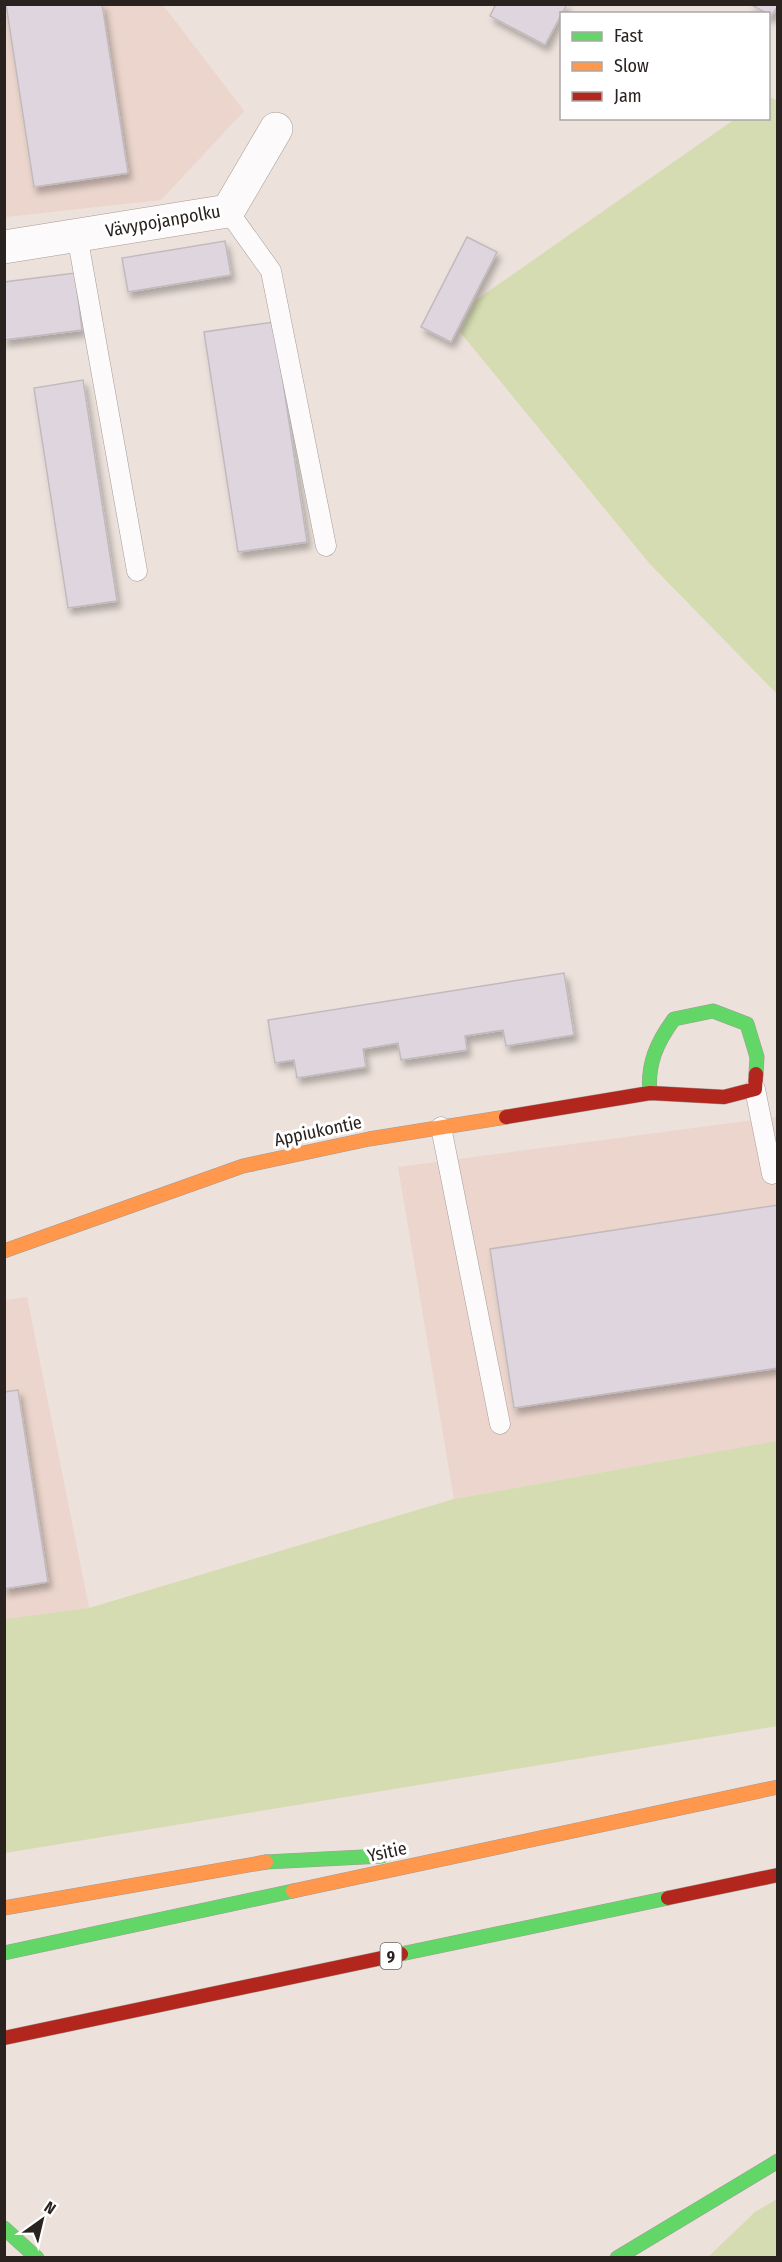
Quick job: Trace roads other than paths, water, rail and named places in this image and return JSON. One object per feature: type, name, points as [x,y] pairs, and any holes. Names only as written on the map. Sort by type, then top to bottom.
[{"type":"main road","points":[[650,1094],[648,1079],[656,1043],[674,1019],[713,1011],[747,1024],[757,1057],[755,1089]]},
{"type":"main road","name":"Appiukontie","points":[[4,1251],[243,1166],[369,1139],[650,1094],[724,1096],[755,1089]]},
{"type":"main road","name":"Ysitie","points":[[4,1953],[777,1787]]},
{"type":"main road","points":[[4,1908],[275,1860],[471,1852]]},
{"type":"main road","name":"9","points":[[4,2038],[777,1875]]},
{"type":"main road","points":[[616,2258],[777,2161]]},
{"type":"main road","points":[[4,2228],[37,2258]]},
{"type":"street","name":"Vävypojanpolku","points":[[4,247],[228,211],[276,129]]},
{"type":"lane","points":[[228,211],[272,271],[326,546]]},
{"type":"lane","points":[[77,235],[137,571]]},
{"type":"lane","points":[[755,1089],[772,1174]]},
{"type":"lane","points":[[441,1127],[500,1424]]}]
